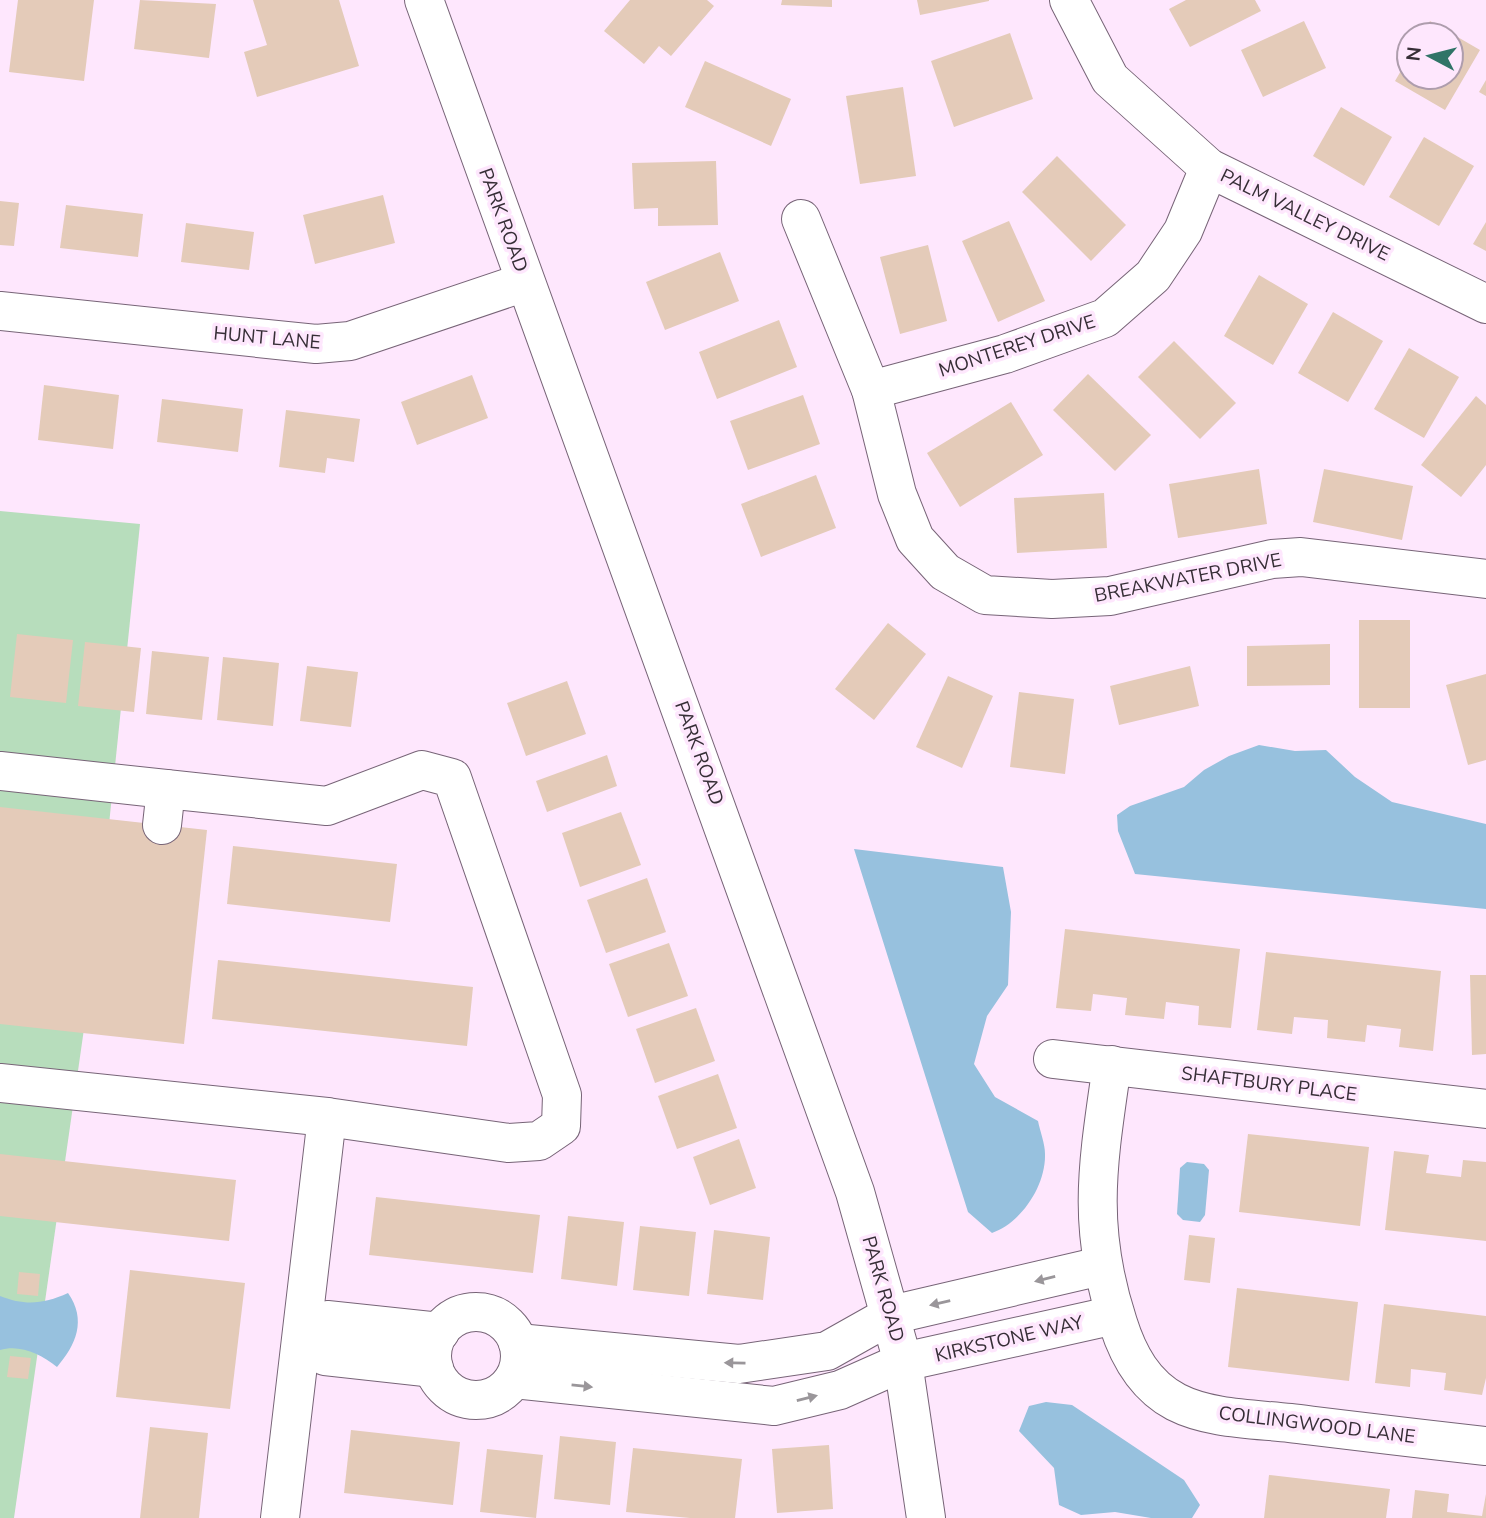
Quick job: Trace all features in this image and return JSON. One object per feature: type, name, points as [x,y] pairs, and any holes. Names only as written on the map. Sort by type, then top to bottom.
[{"type":"street","name":"PARK ROAD","points":[[424,0],[708,776],[832,1127],[891,1315],[903,1363],[926,1518]]},
{"type":"street","name":"PALM VALLEY DRIVE","points":[[1069,0],[1110,79],[1209,168],[1486,304]]},
{"type":"street","name":"MONTEREY DRIVE","points":[[871,390],[1005,354],[1105,318],[1153,276],[1183,232],[1209,168]]},
{"type":"street","name":"BREAKWATER DRIVE","points":[[801,219],[871,390],[897,494],[915,539],[945,572],[985,596],[1052,599],[1110,596],[1272,559],[1301,557],[1486,579]]},
{"type":"street","name":"HUNT LANE","points":[[0,311],[316,344],[350,341],[525,282]]},
{"type":"street","points":[[0,771],[164,807],[327,806],[422,771],[452,778],[562,1095],[562,1126],[539,1141],[508,1143],[327,1117],[0,1083]]},
{"type":"street","name":"SHAFTBURY PLACE","points":[[1053,1059],[1486,1109]]},
{"type":"street","name":"COLLINGWOOD LANE","points":[[1112,1065],[1098,1170],[1096,1226],[1101,1266],[1126,1350],[1147,1381],[1176,1402],[1220,1415],[1486,1446]]},
{"type":"street","points":[[280,1518],[327,1117]]},
{"type":"street","points":[[516,1361],[739,1364],[827,1351],[891,1315],[1101,1266]]},
{"type":"street","points":[[989,1292],[1000,1341]]},
{"type":"street","points":[[475,1312],[502,1320],[516,1361],[492,1397],[463,1398],[440,1381],[437,1350],[461,1314],[475,1312]]},
{"type":"street","name":"KIRKSTONE WAY","points":[[516,1361],[774,1406],[840,1390],[903,1363],[1115,1315]]},
{"type":"street","points":[[302,1335],[327,1320],[437,1350]]},
{"type":"green space","points":[[0,511],[140,524],[98,931],[14,1518],[0,1518]]},
{"type":"water","points":[[1259,745],[1295,751],[1326,750],[1355,777],[1392,802],[1486,824],[1486,909],[1135,874],[1118,831],[1117,815],[1130,806],[1184,787],[1204,770],[1229,756]]},
{"type":"water","points":[[854,849],[1003,867],[1011,912],[1008,985],[987,1016],[974,1064],[995,1097],[1038,1121],[1045,1154],[1041,1178],[1030,1202],[1013,1221],[992,1233],[968,1212]]},
{"type":"water","points":[[1187,1162],[1204,1164],[1209,1170],[1205,1215],[1200,1222],[1183,1220],[1177,1214],[1180,1168]]},
{"type":"water","points":[[68,1293],[77,1313],[77,1332],[57,1367],[30,1351],[15,1348],[0,1350],[0,1296],[34,1302],[51,1300]]},
{"type":"water","points":[[1046,1402],[1072,1405],[1184,1480],[1200,1505],[1192,1518],[1151,1518],[1115,1512],[1081,1515],[1059,1505],[1054,1468],[1019,1431],[1029,1406]]},
{"type":"building","points":[[18,0],[94,0],[84,81],[9,72]]},
{"type":"building","points":[[140,0],[216,4],[209,58],[134,49]]},
{"type":"building","points":[[253,0],[339,0],[359,66],[257,97],[244,52],[267,45]]},
{"type":"building","points":[[630,0],[707,0],[714,6],[671,56],[659,46],[644,64],[604,31]]},
{"type":"building","points":[[782,0],[832,0],[832,7],[781,5]]},
{"type":"building","points":[[917,0],[989,0],[989,1],[920,15]]},
{"type":"building","points":[[1186,0],[1255,0],[1261,11],[1190,47],[1169,9]]},
{"type":"building","points":[[1304,21],[1326,68],[1263,97],[1241,50]]},
{"type":"building","points":[[1010,33],[1033,99],[954,127],[931,61]]},
{"type":"building","points":[[1465,41],[1480,50],[1465,76]]},
{"type":"building","points":[[705,61],[791,99],[771,146],[685,107]]},
{"type":"building","points":[[1486,80],[1486,96],[1479,92]]},
{"type":"building","points":[[903,87],[916,176],[860,184],[846,96]]},
{"type":"building","points":[[1412,91],[1456,91],[1445,110]]},
{"type":"building","points":[[1341,107],[1392,137],[1364,186],[1313,156]]},
{"type":"building","points":[[1424,137],[1474,166],[1439,226],[1389,197]]},
{"type":"building","points":[[1057,156],[1126,225],[1091,261],[1022,192]]},
{"type":"building","points":[[716,161],[718,225],[658,226],[658,208],[634,209],[632,163]]},
{"type":"building","points":[[383,195],[395,243],[315,264],[303,215]]},
{"type":"building","points":[[0,201],[19,203],[14,246],[0,245]]},
{"type":"building","points":[[66,205],[143,214],[138,257],[60,248]]},
{"type":"building","points":[[1009,221],[1045,301],[998,322],[962,241]]},
{"type":"building","points":[[1486,222],[1486,251],[1473,244]]},
{"type":"building","points":[[186,223],[254,232],[249,270],[181,262]]},
{"type":"building","points":[[928,245],[947,321],[900,334],[880,257]]},
{"type":"building","points":[[720,252],[739,301],[665,330],[646,282]]},
{"type":"building","points":[[1259,275],[1308,304],[1273,365],[1224,336]]},
{"type":"building","points":[[1333,312],[1383,341],[1348,402],[1298,373]]},
{"type":"building","points":[[779,320],[797,367],[717,399],[699,352]]},
{"type":"building","points":[[1174,341],[1236,403],[1200,439],[1138,377]]},
{"type":"building","points":[[1409,348],[1459,377],[1424,438],[1374,409]]},
{"type":"building","points":[[1088,374],[1151,435],[1115,471],[1053,410]]},
{"type":"building","points":[[472,375],[488,418],[417,445],[401,402]]},
{"type":"building","points":[[44,385],[119,395],[113,449],[38,440]]},
{"type":"building","points":[[803,395],[820,444],[748,470],[730,421]]},
{"type":"building","points":[[1476,396],[1486,405],[1486,465],[1461,497],[1421,465]]},
{"type":"building","points":[[162,399],[243,409],[238,452],[157,442]]},
{"type":"building","points":[[1011,402],[1043,455],[960,507],[927,453]]},
{"type":"building","points":[[286,410],[360,419],[354,462],[327,458],[325,473],[279,467]]},
{"type":"building","points":[[1259,469],[1267,524],[1178,538],[1169,484]]},
{"type":"building","points":[[1324,469],[1413,486],[1402,540],[1313,522]]},
{"type":"building","points":[[816,475],[836,528],[761,557],[741,504]]},
{"type":"building","points":[[1104,493],[1107,548],[1017,553],[1014,498]]},
{"type":"building","points":[[1359,620],[1410,620],[1410,708],[1359,708]]},
{"type":"building","points":[[888,623],[926,654],[874,720],[835,689]]},
{"type":"building","points":[[17,634],[73,640],[66,703],[10,697]]},
{"type":"building","points":[[85,642],[141,648],[134,712],[78,706]]},
{"type":"building","points":[[1330,644],[1330,685],[1247,686],[1247,646]]},
{"type":"building","points":[[152,651],[209,657],[202,720],[146,714]]},
{"type":"building","points":[[223,657],[279,663],[273,726],[217,720]]},
{"type":"building","points":[[307,666],[358,672],[351,727],[300,721]]},
{"type":"building","points":[[1190,666],[1199,706],[1119,725],[1110,686]]},
{"type":"building","points":[[1486,674],[1486,760],[1468,765],[1446,685]]},
{"type":"building","points":[[948,676],[993,696],[962,768],[916,747]]},
{"type":"building","points":[[567,681],[586,734],[526,756],[507,703]]},
{"type":"building","points":[[1019,692],[1074,699],[1065,774],[1010,767]]},
{"type":"building","points":[[607,755],[617,786],[547,812],[536,781]]},
{"type":"building","points":[[0,807],[207,830],[184,1044],[0,1024]]},
{"type":"building","points":[[621,812],[641,865],[580,887],[562,833]]},
{"type":"building","points":[[233,846],[397,864],[390,922],[227,904]]},
{"type":"building","points":[[647,878],[666,932],[606,953],[587,900]]},
{"type":"building","points":[[1065,929],[1240,949],[1231,1028],[1198,1025],[1199,1006],[1166,1002],[1164,1019],[1125,1015],[1127,998],[1093,994],[1091,1011],[1056,1008]]},
{"type":"building","points":[[669,943],[688,996],[628,1017],[609,964]]},
{"type":"building","points":[[1266,952],[1441,971],[1433,1051],[1399,1047],[1401,1029],[1367,1025],[1365,1042],[1327,1038],[1328,1020],[1294,1017],[1292,1034],[1257,1030]]},
{"type":"building","points":[[218,960],[473,987],[467,1046],[212,1019]]},
{"type":"building","points":[[1470,975],[1486,975],[1486,1054],[1472,1055]]},
{"type":"building","points":[[696,1008],[715,1061],[655,1083],[636,1029]]},
{"type":"building","points":[[718,1074],[737,1128],[677,1149],[658,1096]]},
{"type":"building","points":[[1248,1134],[1369,1147],[1360,1226],[1239,1212]]},
{"type":"building","points":[[739,1139],[756,1188],[710,1205],[693,1157]]},
{"type":"building","points":[[1394,1151],[1429,1155],[1426,1173],[1461,1177],[1463,1160],[1486,1162],[1486,1241],[1385,1230]]},
{"type":"building","points":[[0,1154],[236,1180],[229,1241],[0,1216]]},
{"type":"building","points":[[376,1197],[540,1215],[533,1273],[369,1255]]},
{"type":"building","points":[[568,1216],[624,1222],[617,1286],[561,1279]]},
{"type":"building","points":[[640,1226],[696,1232],[689,1296],[633,1290]]},
{"type":"building","points":[[714,1230],[770,1237],[763,1300],[707,1294]]},
{"type":"building","points":[[1189,1235],[1215,1238],[1210,1283],[1184,1280]]},
{"type":"building","points":[[130,1270],[245,1283],[230,1409],[116,1397]]},
{"type":"building","points":[[19,1272],[40,1274],[38,1296],[17,1294]]},
{"type":"building","points":[[1237,1288],[1358,1302],[1349,1381],[1228,1367]]},
{"type":"building","points":[[1384,1304],[1486,1316],[1486,1378],[1482,1395],[1444,1390],[1446,1373],[1411,1369],[1410,1387],[1375,1383]]},
{"type":"building","points":[[10,1356],[31,1358],[28,1379],[7,1377]]},
{"type":"building","points":[[150,1427],[208,1433],[199,1518],[140,1518]]},
{"type":"building","points":[[351,1430],[460,1442],[453,1505],[344,1493]]},
{"type":"building","points":[[560,1436],[616,1442],[610,1505],[554,1499]]},
{"type":"building","points":[[829,1445],[833,1509],[777,1513],[772,1449]]},
{"type":"building","points":[[633,1448],[742,1459],[735,1518],[690,1518],[626,1512]]},
{"type":"building","points":[[487,1449],[543,1455],[536,1518],[480,1512]]},
{"type":"building","points":[[1269,1475],[1390,1489],[1386,1518],[1264,1518]]},
{"type":"building","points":[[1415,1490],[1449,1494],[1447,1512],[1482,1516],[1486,1494],[1486,1518],[1412,1518]]}]
